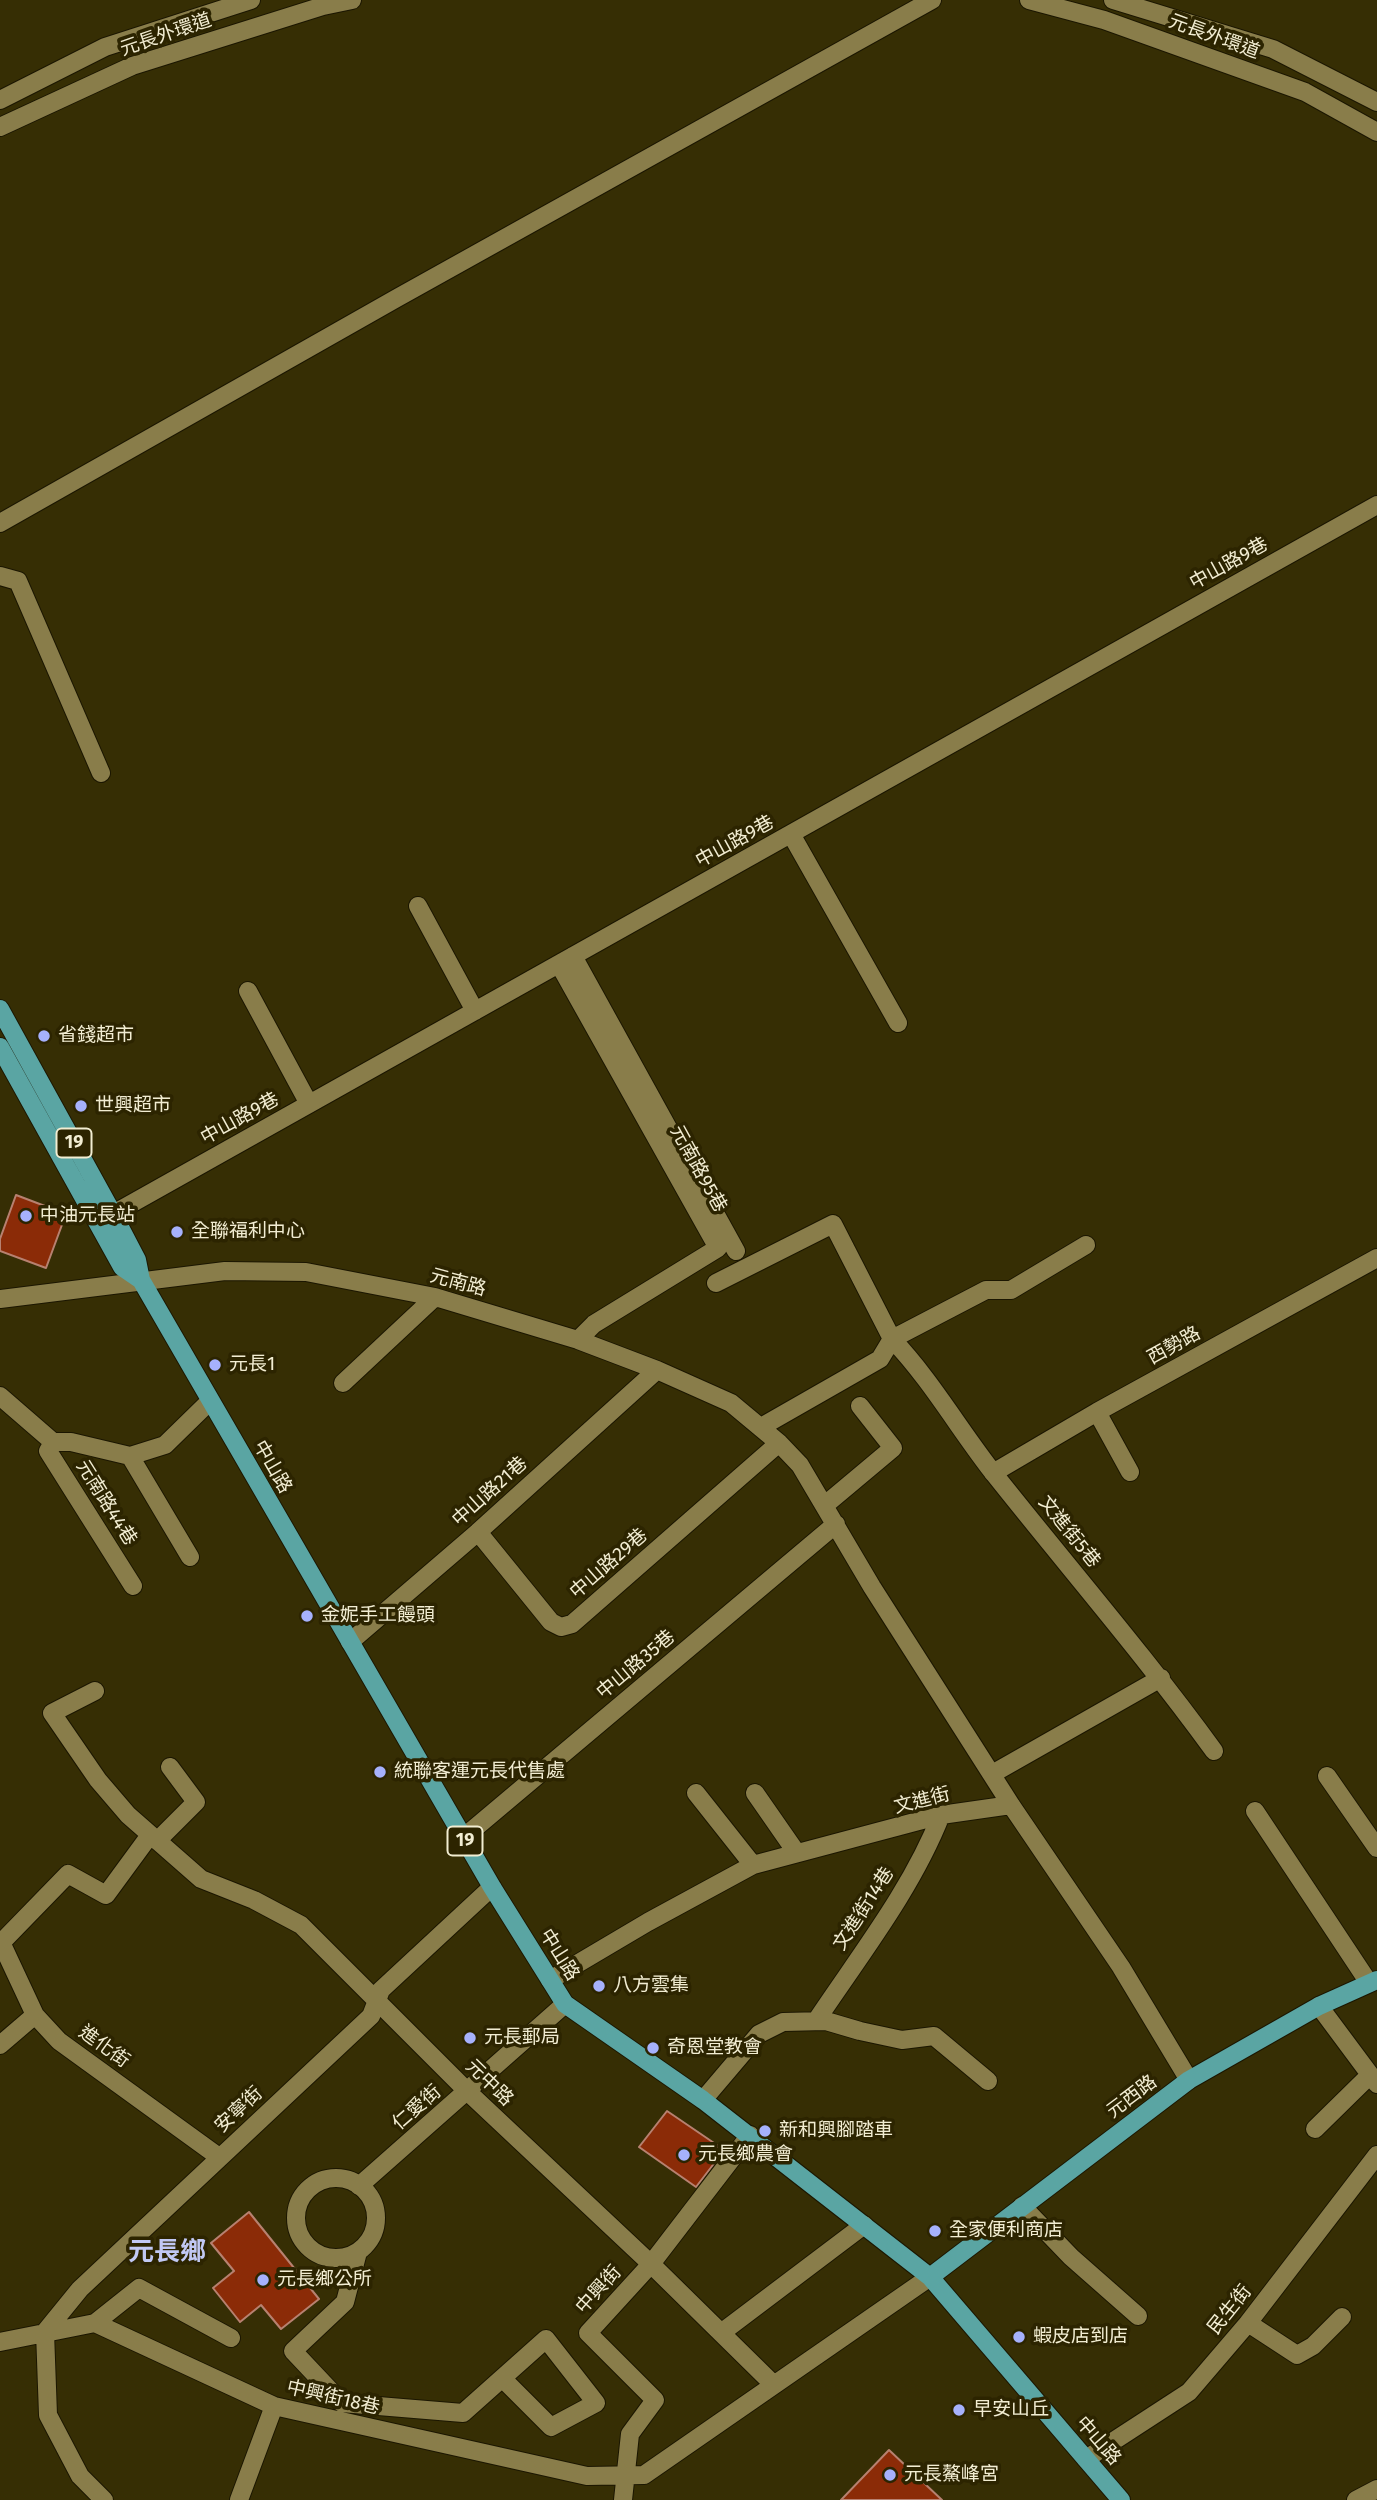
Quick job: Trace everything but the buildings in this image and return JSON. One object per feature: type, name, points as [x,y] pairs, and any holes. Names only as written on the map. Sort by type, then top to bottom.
[{"type":"main road","name":"中山路","points":[[0,1009],[137,1260],[141,1280],[463,1838],[565,2004],[704,2100],[930,2277],[1121,2500]]},
{"type":"main road","name":"中山路","points":[[0,1047],[122,1267],[141,1280]]},
{"type":"main road","name":"元西路","points":[[930,2277],[1188,2080],[1320,2006],[1373,1982]]},
{"type":"street","name":"元長外環道","points":[[0,100],[105,47],[251,0]]},
{"type":"street","name":"元長外環道","points":[[0,127],[132,66],[323,6],[352,0]]},
{"type":"street","points":[[0,523],[932,0]]},
{"type":"street","name":"元長外環道","points":[[1029,0],[1104,20],[1305,92],[1377,132]]},
{"type":"street","name":"元長外環道","points":[[1113,0],[1273,49],[1377,102]]},
{"type":"street","name":"中山路9巷","points":[[113,1214],[1377,505]]},
{"type":"street","points":[[0,576],[18,581],[101,773]]},
{"type":"street","points":[[791,834],[898,1023]]},
{"type":"street","points":[[418,906],[475,1011]]},
{"type":"street","points":[[566,960],[736,1251]]},
{"type":"street","name":"元南路95巷","points":[[566,960],[718,1248],[594,1324],[578,1340]]},
{"type":"street","points":[[248,991],[309,1104]]},
{"type":"street","name":"文進街5巷","points":[[716,1283],[833,1224],[892,1339],[917,1365],[993,1473],[1161,1678],[1214,1751]]},
{"type":"street","points":[[761,1427],[880,1359],[892,1339],[986,1290],[1010,1290],[1086,1245]]},
{"type":"street","name":"西勢路","points":[[993,1473],[1097,1412],[1377,1258]]},
{"type":"street","name":"元南路","points":[[0,1299],[225,1271],[306,1272],[435,1297],[578,1340],[657,1370],[731,1403],[779,1443],[800,1465],[836,1524]]},
{"type":"street","points":[[343,1382],[435,1297]]},
{"type":"street","name":"中山路21巷","points":[[350,1642],[478,1532],[657,1370]]},
{"type":"street","points":[[0,1396],[52,1442]]},
{"type":"street","name":"元南路44巷","points":[[133,1586],[48,1451],[52,1442],[71,1442],[130,1455],[165,1445],[210,1401]]},
{"type":"street","points":[[825,1505],[893,1448],[860,1406]]},
{"type":"street","points":[[1097,1412],[1130,1472]]},
{"type":"street","name":"中山路29巷","points":[[478,1532],[551,1622],[561,1627],[572,1624],[779,1443]]},
{"type":"street","points":[[130,1455],[190,1557]]},
{"type":"street","points":[[836,1524],[872,1587],[1011,1805],[1121,1967],[1188,2080]]},
{"type":"street","name":"中山路35巷","points":[[463,1838],[836,1524]]},
{"type":"street","points":[[992,1774],[1161,1678]]},
{"type":"street","name":"元中路","points":[[95,1691],[52,1713],[98,1780],[128,1815],[201,1879],[254,1900],[301,1925],[468,2092],[651,2264],[774,2385]]},
{"type":"street","points":[[1,1941],[68,1874],[106,1895],[154,1838],[196,1802],[170,1767]]},
{"type":"street","points":[[1326,1776],[1377,1849]]},
{"type":"street","points":[[696,1793],[753,1865]]},
{"type":"street","points":[[755,1793],[796,1852]]},
{"type":"street","name":"文進街","points":[[550,1980],[648,1922],[753,1865],[942,1815],[1011,1805]]},
{"type":"street","points":[[1255,1811],[1373,1982]]},
{"type":"street","name":"文進街14巷","points":[[816,2021],[896,1901],[930,1843],[942,1815]]},
{"type":"street","name":"安寧街","points":[[45,2332],[80,2289],[372,2016],[381,1990],[492,1887]]},
{"type":"street","name":"進化街","points":[[1,1941],[35,2015],[59,2041],[219,2157]]},
{"type":"street","name":"仁愛街","points":[[359,2186],[565,2004]]},
{"type":"street","points":[[1315,2129],[1374,2079],[1320,2006]]},
{"type":"street","points":[[0,2045],[35,2015]]},
{"type":"street","points":[[704,2100],[759,2034],[783,2022],[826,2021],[902,2040],[934,2036],[988,2081]]},
{"type":"street","name":"中興街","points":[[623,2500],[630,2434],[655,2400],[588,2333],[651,2264],[750,2135]]},
{"type":"street","name":"民生街","points":[[1086,2459],[1189,2392],[1248,2323],[1377,2155]]},
{"type":"street","points":[[328,2179],[345,2179],[359,2186],[370,2197],[375,2211],[375,2227],[369,2241],[358,2252],[343,2258],[328,2258],[314,2252],[303,2242],[296,2227],[296,2211],[302,2196],[313,2185],[328,2179]]},
{"type":"street","points":[[1022,2206],[1070,2257],[1138,2316]]},
{"type":"street","points":[[721,2333],[864,2225]]},
{"type":"street","points":[[358,2252],[345,2302],[293,2351],[342,2403],[463,2413],[502,2378],[546,2339],[596,2403],[551,2427],[502,2378]]},
{"type":"street","points":[[627,2476],[644,2475],[930,2277]]},
{"type":"street","points":[[0,2342],[95,2323],[139,2288],[230,2338]]},
{"type":"street","points":[[1248,2323],[1297,2355],[1313,2346],[1342,2317]]},
{"type":"street","name":"中興街18巷","points":[[95,2323],[274,2406],[587,2476],[627,2476]]},
{"type":"street","points":[[45,2332],[48,2415],[80,2476],[104,2500]]},
{"type":"street","points":[[239,2500],[274,2406]]},
{"type":"street","points":[[1356,2500],[1377,2489]]},
{"type":"place","name":"省錢超市","points":[[44,1036]]},
{"type":"place","name":"世興超市","points":[[81,1106]]},
{"type":"place","name":"中油元長站","points":[[26,1216]]},
{"type":"place","name":"全聯福利中心","points":[[177,1232]]},
{"type":"place","name":"元長1","points":[[215,1365]]},
{"type":"place","name":"金妮手工饅頭","points":[[307,1616]]},
{"type":"place","name":"統聯客運元長代售處","points":[[380,1772]]},
{"type":"place","name":"八方雲集","points":[[599,1986]]},
{"type":"place","name":"元長郵局","points":[[470,2038]]},
{"type":"place","name":"奇恩堂教會","points":[[653,2048]]},
{"type":"place","name":"新和興腳踏車","points":[[765,2131]]},
{"type":"place","name":"元長鄉農會","points":[[684,2155]]},
{"type":"place","name":"全家便利商店","points":[[935,2231]]},
{"type":"place","name":"元長鄉公所","points":[[263,2280]]},
{"type":"place","name":"蝦皮店到店","points":[[1019,2337]]},
{"type":"place","name":"早安山丘","points":[[959,2410]]},
{"type":"place","name":"元長鰲峰宮","points":[[890,2475]]},
{"type":"district","name":"元長鄉","points":[[167,2253]]}]
